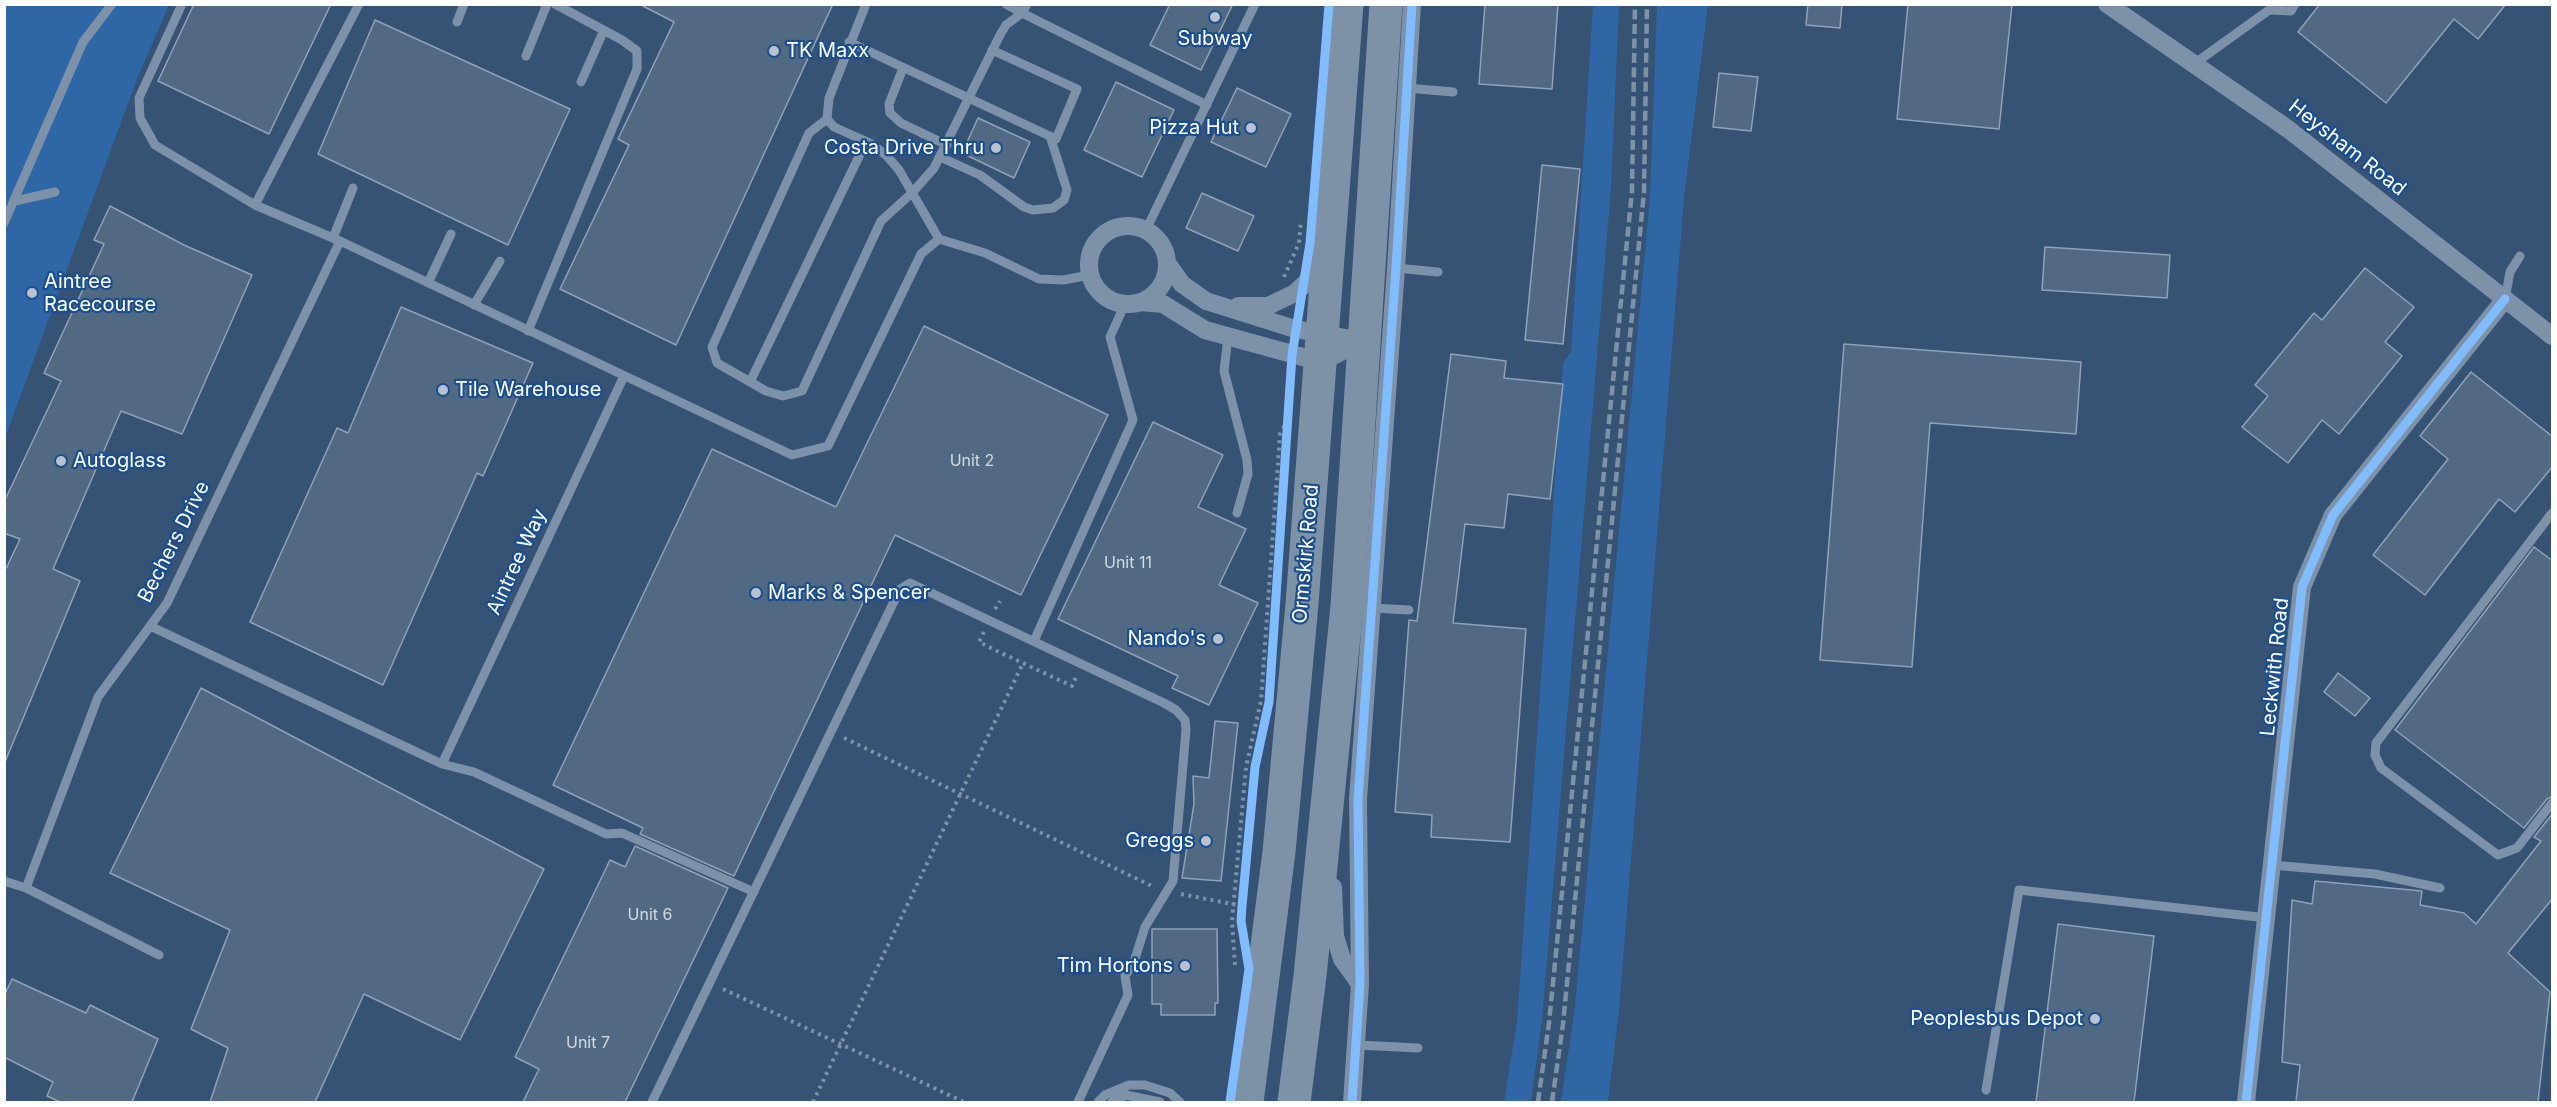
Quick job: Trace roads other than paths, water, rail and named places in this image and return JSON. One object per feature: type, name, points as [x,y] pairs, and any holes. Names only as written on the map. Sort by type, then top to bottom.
[{"type":"highway","name":"Ormskirk Road","points":[[1247,1102],[1279,852],[1322,349],[1347,4]]},
{"type":"highway","points":[[1294,1102],[1347,606],[1386,4]]},
{"type":"street","points":[[1352,1102],[1358,1045],[1360,984],[1358,799],[1396,268],[1412,4]]},
{"type":"street","name":"Heysham Road","points":[[2107,4],[2288,129],[2553,336]]},
{"type":"street","points":[[1363,341],[1322,349],[1228,337],[1186,321],[1163,304],[1133,303],[1103,295],[1090,275],[1089,262],[1099,239],[1121,226],[1146,230],[1161,243],[1167,262],[1182,284],[1206,301],[1295,330],[1322,349],[1363,341]]},
{"type":"street","points":[[1206,301],[1268,306],[1295,293],[1307,282],[1330,242]]},
{"type":"street","points":[[1133,303],[1160,287],[1167,262]]},
{"type":"street","name":"Leckwith Road","points":[[2246,1102],[2302,587],[2333,515],[2505,299]]},
{"type":"street","points":[[1334,744],[1335,936],[1342,959],[1360,984]]},
{"type":"lane","points":[[4,223],[83,42],[112,4]]},
{"type":"lane","points":[[182,4],[139,98],[140,118],[155,145],[255,205],[336,240],[792,455],[828,446],[921,254],[939,239]]},
{"type":"lane","points":[[255,205],[359,4]]},
{"type":"lane","points":[[457,22],[464,4]]},
{"type":"lane","points":[[526,56],[547,4]]},
{"type":"lane","points":[[528,331],[638,69],[637,51],[604,30],[555,4]]},
{"type":"lane","points":[[866,4],[849,42],[829,98],[827,119],[834,127],[866,142],[887,156],[899,170],[939,239],[985,253],[1039,279],[1063,280],[1090,275]]},
{"type":"lane","points":[[1005,4],[1024,9],[1207,105]]},
{"type":"lane","points":[[1146,230],[1255,4]]},
{"type":"lane","points":[[2194,64],[2269,10],[2291,10],[2295,4]]},
{"type":"lane","points":[[827,119],[808,133],[712,347],[717,363],[766,391],[783,396],[802,391],[881,221],[912,193],[940,157],[1006,25],[1024,9]]},
{"type":"lane","points":[[582,82],[604,30]]},
{"type":"lane","points":[[849,42],[1056,139],[1077,89],[992,50]]},
{"type":"lane","points":[[903,68],[889,104],[890,113],[901,123],[947,145]]},
{"type":"lane","points":[[1407,88],[1453,92]]},
{"type":"lane","points":[[940,157],[980,175],[1024,207],[1033,210],[1053,208],[1064,200],[1067,190],[1050,136]]},
{"type":"lane","points":[[750,382],[866,142]]},
{"type":"lane","name":"Bechers Drive","points":[[26,888],[98,697],[167,603],[336,240],[353,188]]},
{"type":"lane","points":[[15,201],[55,192]]},
{"type":"lane","points":[[428,283],[451,234]]},
{"type":"lane","points":[[2505,299],[2510,272],[2520,256]]},
{"type":"lane","points":[[474,305],[500,261]]},
{"type":"lane","points":[[1396,268],[1438,272]]},
{"type":"lane","points":[[1034,641],[1133,420],[1110,337],[1133,303]]},
{"type":"lane","points":[[1228,337],[1224,371],[1247,460],[1248,474],[1237,513]]},
{"type":"lane","name":"Aintree Way","points":[[442,764],[624,376]]},
{"type":"lane","points":[[2553,513],[2376,743],[2375,756],[2381,768],[2498,855],[2517,848],[2553,802]]},
{"type":"lane","points":[[652,1102],[708,982],[754,892],[900,589],[906,583],[913,583],[1164,703],[1176,710],[1185,720],[1173,881],[1145,927],[1134,962],[1125,976],[1128,995],[1078,1102]]},
{"type":"lane","points":[[1371,608],[1409,610]]},
{"type":"lane","points":[[150,626],[442,764],[474,772],[606,834],[622,833],[754,892]]},
{"type":"lane","points":[[2272,866],[2375,874],[2440,888]]},
{"type":"lane","points":[[4,881],[26,888],[159,955]]},
{"type":"lane","points":[[1986,1090],[2019,890],[2267,918]]},
{"type":"lane","points":[[1358,1045],[1418,1048]]},
{"type":"lane","points":[[1098,1102],[1105,1095],[1129,1085],[1145,1085],[1170,1094],[1180,1102]]},
{"type":"lane","points":[[1112,1102],[1126,1095],[1160,1102]]},
{"type":"railway","points":[[1538,1102],[1549,1023],[1632,191],[1635,4]]},
{"type":"railway","points":[[1552,1102],[1563,1024],[1644,192],[1647,4]]},
{"type":"place","name":"Subway","points":[[1215,17]]},
{"type":"place","name":"TK Maxx","points":[[774,51]]},
{"type":"place","name":"Pizza Hut","points":[[1251,128]]},
{"type":"place","name":"Costa Drive Thru","points":[[996,148]]},
{"type":"place","name":"Aintree Racecourse","points":[[32,293]]},
{"type":"place","name":"Tile Warehouse","points":[[443,390]]},
{"type":"place","name":"Autoglass","points":[[61,461]]},
{"type":"place","name":"Marks & Spencer","points":[[756,593]]},
{"type":"place","name":"Nando's","points":[[1218,639]]},
{"type":"place","name":"Greggs","points":[[1206,841]]},
{"type":"place","name":"Tim Hortons","points":[[1185,966]]},
{"type":"place","name":"Peoplesbus Depot","points":[[2095,1019]]}]
